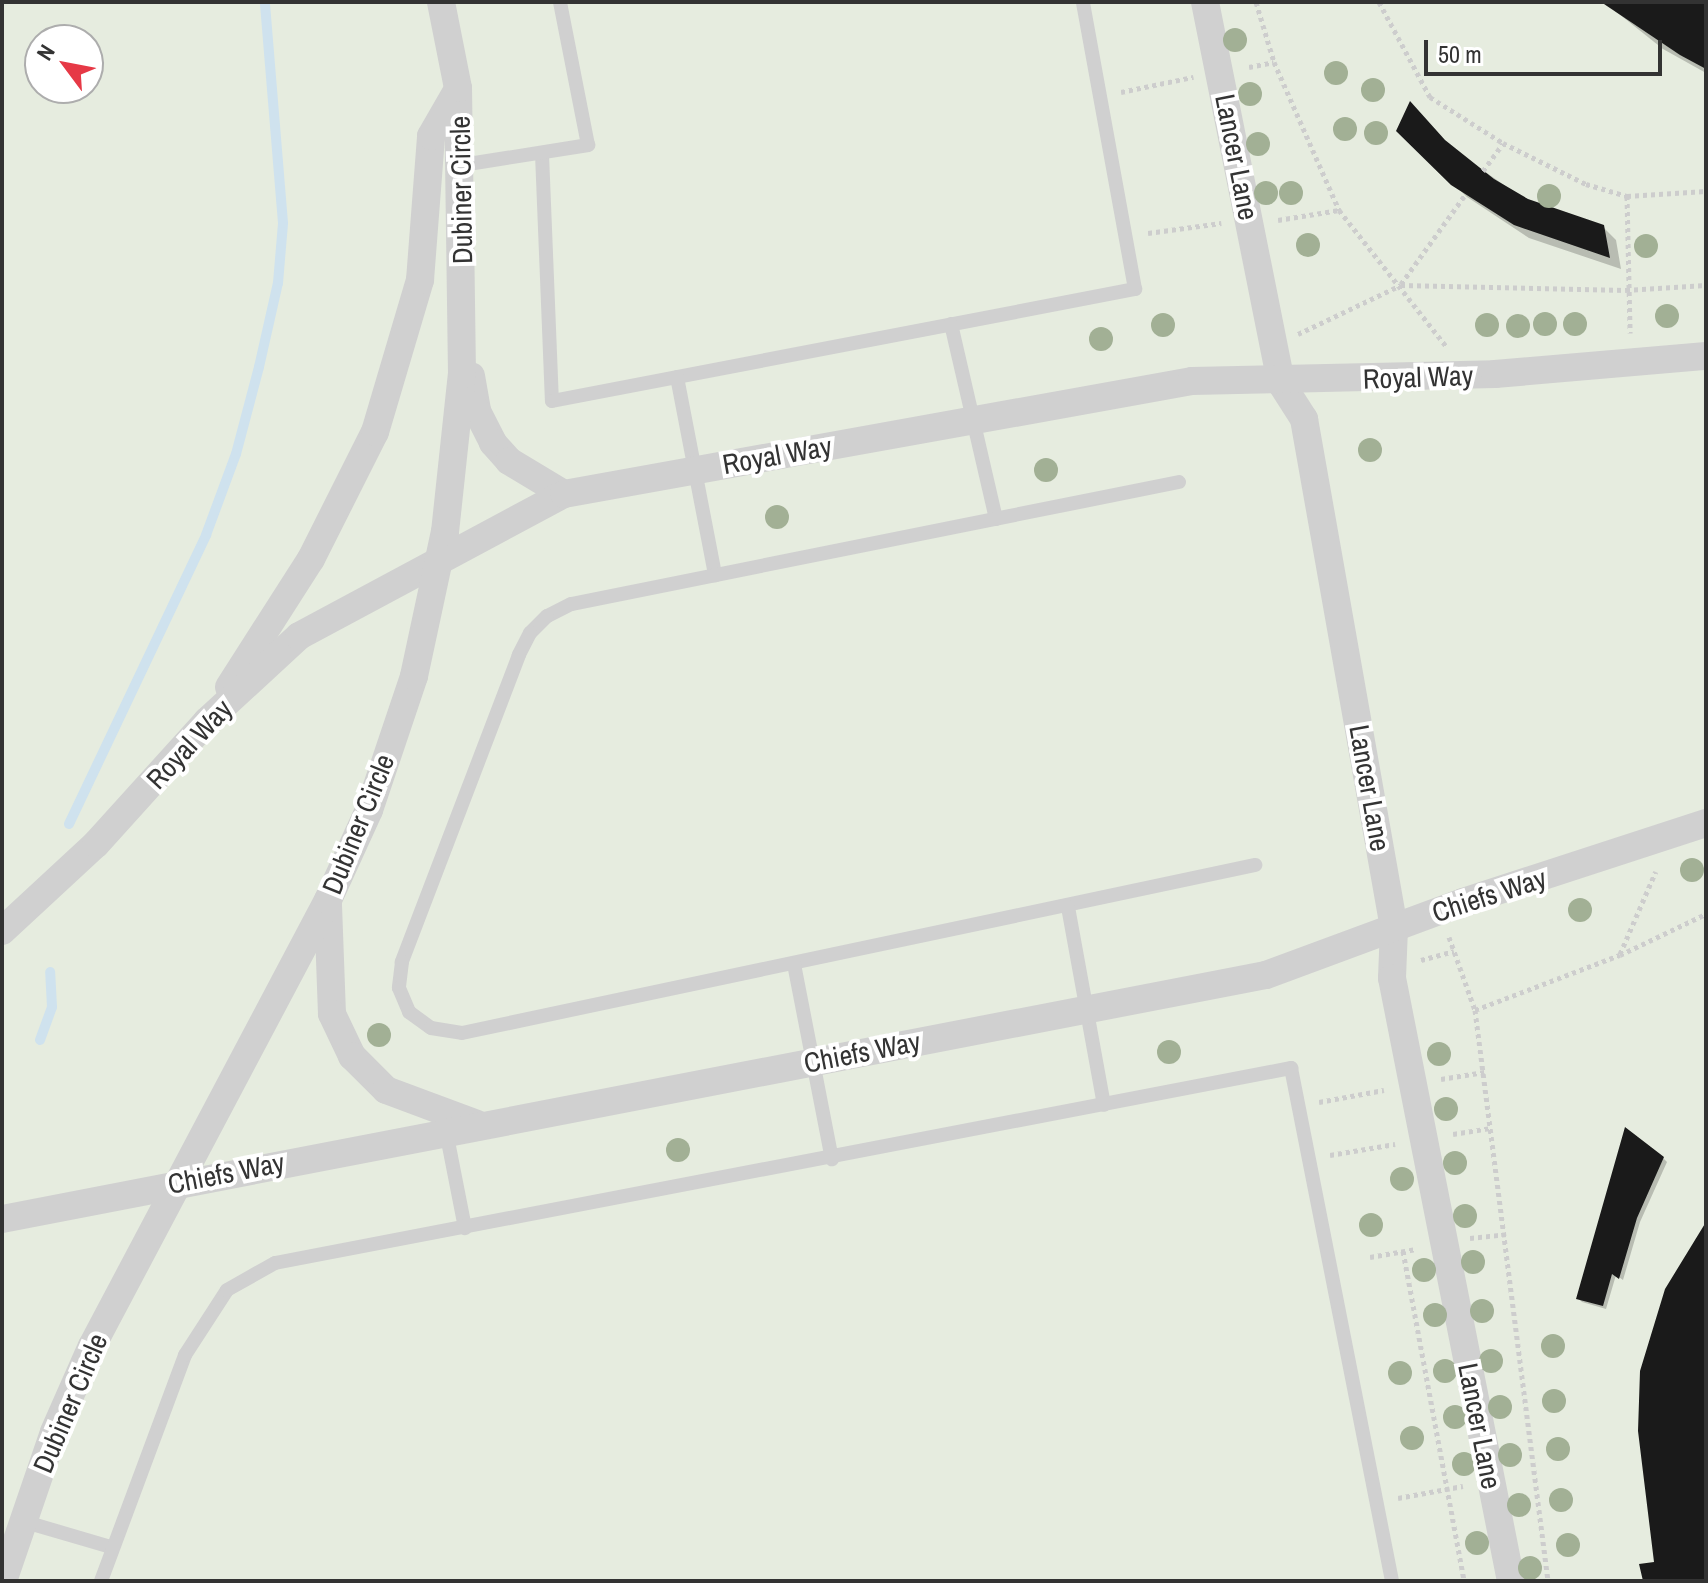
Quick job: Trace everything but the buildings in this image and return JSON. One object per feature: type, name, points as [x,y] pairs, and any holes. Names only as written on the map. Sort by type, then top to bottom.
[{"type":"street","name":"Dubiner Circle","points":[[4,1567],[92,1346],[328,900],[369,810],[414,676],[452,481],[463,330],[462,165],[458,88],[441,2]]},
{"type":"street","name":"Lancer Lane","points":[[1205,2],[1281,383],[1304,419],[1394,928],[1392,978],[1511,1581]]},
{"type":"street","points":[[207,721],[311,559],[375,432],[420,280],[431,136],[458,88]]},
{"type":"street","points":[[463,330],[477,411],[493,443],[509,461],[564,494]]},
{"type":"street","name":"Royal Way","points":[[2,931],[96,844],[207,721],[299,636],[439,558],[564,494],[1192,381],[1281,383],[1621,366],[1706,356]]},
{"type":"street","name":"Chiefs Way","points":[[2,1219],[181,1180],[1266,975],[1394,928],[1706,823]]},
{"type":"street","points":[[328,900],[332,1014],[352,1056],[386,1090],[481,1125]]},
{"type":"lane","points":[[462,165],[588,145],[560,2]]},
{"type":"lane","points":[[542,154],[552,401],[1135,289],[1083,2]]},
{"type":"lane","points":[[951,324],[996,519]]},
{"type":"lane","points":[[677,377],[715,575]]},
{"type":"lane","points":[[1179,482],[571,604],[547,616],[530,633],[402,962],[399,988],[409,1012],[431,1028],[462,1033],[1255,865]]},
{"type":"lane","points":[[1068,907],[1082,1008],[1104,1105]]},
{"type":"lane","points":[[794,964],[832,1159]]},
{"type":"lane","points":[[101,1581],[162,1405],[193,1341],[227,1290],[285,1261],[832,1159],[1291,1068],[1392,1581]]},
{"type":"lane","points":[[446,1131],[465,1228]]},
{"type":"lane","points":[[21,1521],[111,1547]]},
{"type":"path","points":[[1256,2],[1274,62],[1339,210],[1401,285],[1451,353]]},
{"type":"path","points":[[1379,2],[1430,97],[1503,143],[1586,184],[1627,196],[1706,191]]},
{"type":"path","points":[[1236,70],[1274,62]]},
{"type":"path","points":[[1146,87],[1202,76]]},
{"type":"path","points":[[1483,171],[1503,143]]},
{"type":"path","points":[[1401,285],[1465,195]]},
{"type":"path","points":[[1627,196],[1626,290],[1631,342]]},
{"type":"path","points":[[1265,222],[1339,210]]},
{"type":"path","points":[[1173,229],[1230,222]]},
{"type":"path","points":[[1287,340],[1401,285],[1626,290],[1706,285]]},
{"type":"path","points":[[1620,955],[1662,858]]},
{"type":"path","points":[[1475,1010],[1620,955],[1706,914]]},
{"type":"path","points":[[1447,933],[1475,1010],[1507,1234],[1548,1581]]},
{"type":"path","points":[[1421,961],[1454,951]]},
{"type":"path","points":[[1430,1081],[1484,1072]]},
{"type":"path","points":[[1299,1106],[1396,1088]]},
{"type":"path","points":[[1441,1136],[1492,1128]]},
{"type":"path","points":[[1309,1158],[1408,1142]]},
{"type":"path","points":[[1461,1238],[1507,1234]]},
{"type":"path","points":[[1370,1257],[1427,1247]]},
{"type":"path","points":[[1403,1251],[1464,1581]]},
{"type":"path","points":[[1377,1501],[1469,1485]]},
{"type":"shaded area","points":[[2,2],[1706,2],[1706,1581],[2,1581]]},
{"type":"waterway","points":[[69,824],[206,535],[236,454],[259,367],[278,283],[283,223],[265,2]]},
{"type":"waterway","points":[[40,1040],[52,1007],[50,972]]}]
